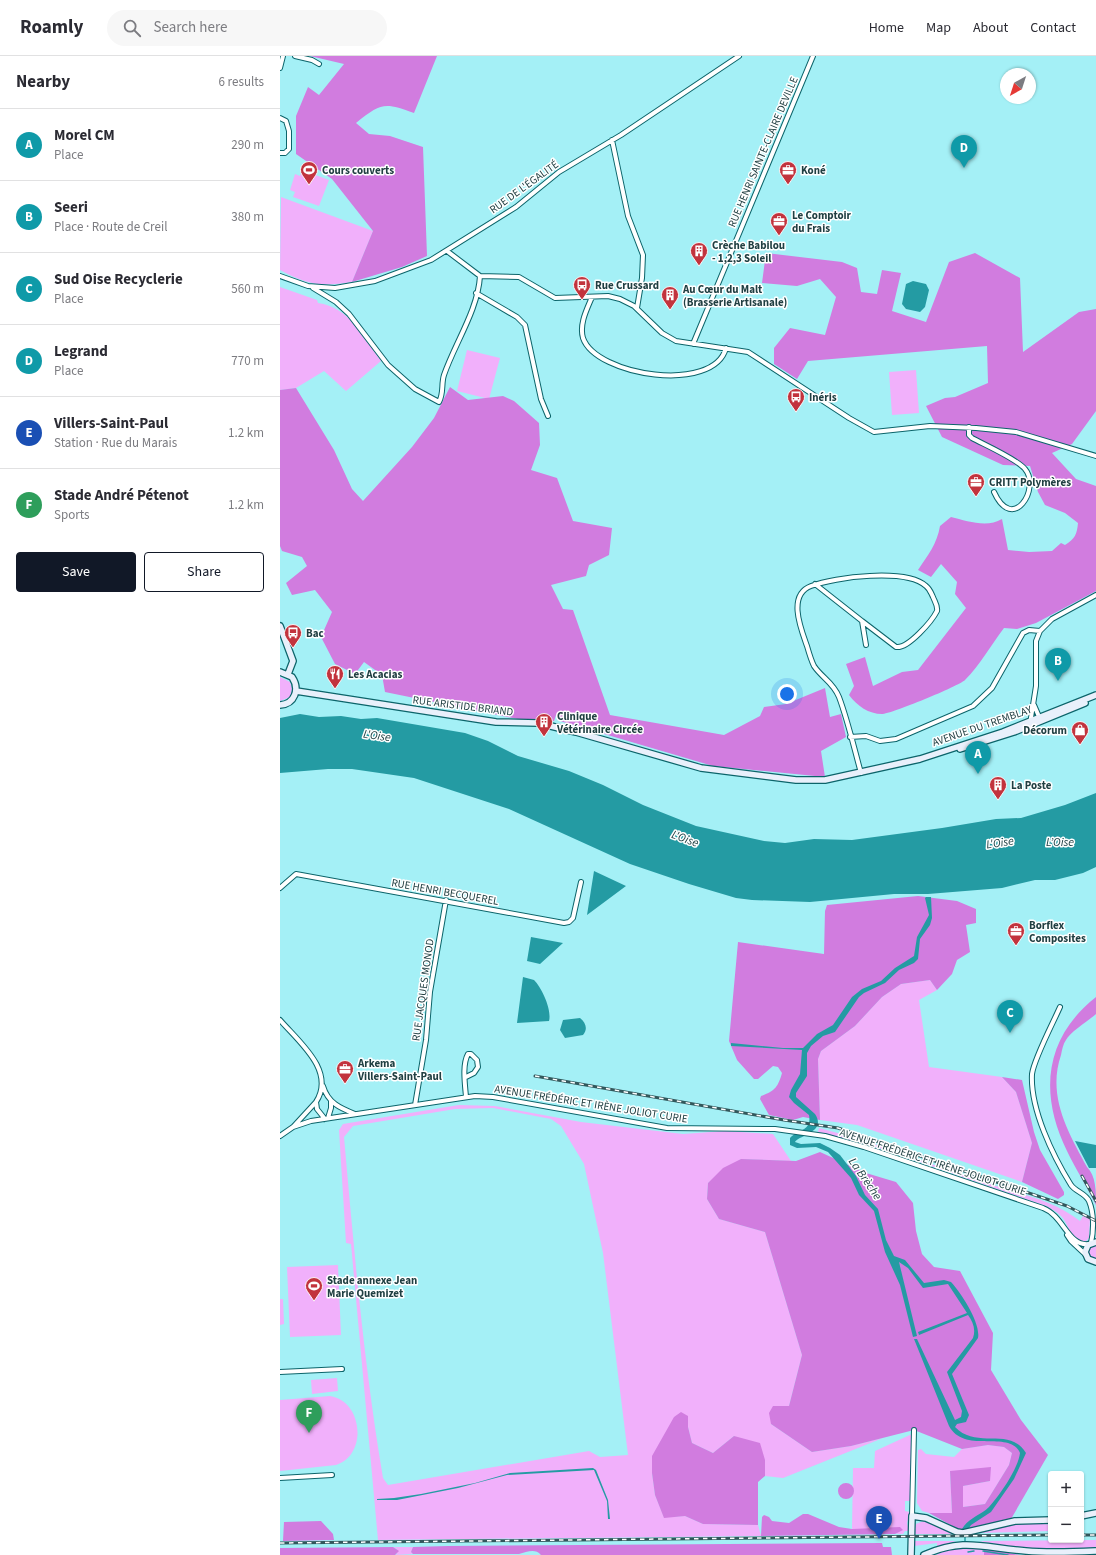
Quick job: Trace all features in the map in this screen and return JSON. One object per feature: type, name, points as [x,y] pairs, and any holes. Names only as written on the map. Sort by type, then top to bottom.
[{"type":"main road","points":[[280,626],[293,661],[288,674]]},
{"type":"main road","points":[[280,672],[288,674],[294,681],[296,691],[292,700],[280,705]]},
{"type":"main road","name":"RUE ARISTIDE BRIAND","points":[[296,691],[496,722],[538,724],[576,732],[701,768],[735,774],[796,780],[825,780],[861,773]]},
{"type":"main road","name":"AVENUE DU TREMBLAY","points":[[861,773],[920,758],[996,734],[1096,696]]},
{"type":"main road","points":[[1092,1243],[1086,1249],[1086,1255],[1090,1260],[1096,1262]]},
{"type":"main road","points":[[1084,1515],[1096,1513]]},
{"type":"main road","points":[[911,1555],[912,1516],[923,1517],[955,1531],[965,1533],[1012,1522],[1048,1520]]},
{"type":"main road","points":[[924,1555],[949,1546],[964,1544],[1042,1552],[1096,1551]]},
{"type":"street","points":[[280,68],[283,56]]},
{"type":"street","points":[[295,56],[312,60],[318,64]]},
{"type":"street","name":"RUE DE L'ÉGALITÉ","points":[[280,276],[312,287],[335,288],[375,281],[413,268],[447,251],[519,205],[560,172],[612,140],[739,56]]},
{"type":"street","name":"RUE HENRI SAINTE-CLAIRE DEVILLE","points":[[692,344],[813,56]]},
{"type":"street","points":[[280,118],[286,121],[289,131],[289,149],[285,153],[280,153]]},
{"type":"street","points":[[612,140],[628,216],[643,256],[642,278],[637,308]]},
{"type":"street","points":[[447,251],[480,276],[519,277],[555,298],[620,298],[637,308],[668,337],[678,342],[744,350],[754,354],[846,416],[872,431],[878,432],[930,426],[969,427],[1020,433],[1096,456]]},
{"type":"street","points":[[312,287],[336,302],[349,314],[388,364],[415,389],[438,402],[442,396],[444,376],[470,313],[480,276]]},
{"type":"street","points":[[476,293],[517,317],[525,325],[540,399],[548,416]]},
{"type":"street","points":[[592,297],[583,323],[583,334],[585,341],[591,350],[625,368],[647,374],[666,376],[695,373],[706,369],[721,359],[726,348]]},
{"type":"street","points":[[969,427],[969,433],[972,438],[1021,465],[1028,472],[1030,480],[1029,490],[1016,509],[1006,509],[994,492]]},
{"type":"street","points":[[815,584],[894,646],[902,648],[910,643],[935,615],[938,607],[927,587],[920,582],[904,578],[858,576],[815,584],[805,588],[800,596],[798,607],[800,626],[814,666],[830,682],[839,696],[861,773]]},
{"type":"street","points":[[1030,721],[1034,703],[1036,641],[1040,631],[1052,619],[1096,595]]},
{"type":"street","points":[[862,621],[866,645]]},
{"type":"street","points":[[850,737],[866,736],[880,741],[896,739],[947,715],[970,707],[992,688],[1023,633],[1029,630],[1040,631]]},
{"type":"street","points":[[1034,703],[1039,718]]},
{"type":"street","name":"RUE HENRI BECQUEREL","points":[[280,888],[296,874],[446,900],[566,923],[571,921],[574,916],[581,882]]},
{"type":"street","name":"RUE JACQUES MONOD","points":[[415,1105],[426,1040],[430,992],[446,900]]},
{"type":"street","points":[[1060,1007],[1034,1067],[1033,1090],[1039,1116],[1050,1144],[1072,1186],[1088,1199],[1096,1236]]},
{"type":"street","points":[[280,1020],[316,1062],[331,1108],[326,1119],[317,1109],[316,1102]]},
{"type":"street","points":[[466,1077],[474,1073],[478,1068],[477,1060],[471,1054],[468,1054],[466,1057],[466,1077],[466,1097]]},
{"type":"street","points":[[280,1136],[293,1127],[316,1102],[322,1084]]},
{"type":"street","points":[[319,1096],[329,1098],[339,1107],[356,1114]]},
{"type":"street","name":"AVENUE FRÉDÉRIC ET IRÈNE JOLIOT CURIE","points":[[293,1127],[326,1119],[466,1097],[493,1097],[676,1129],[741,1128],[787,1131],[815,1135],[864,1146],[1039,1206],[1055,1214],[1074,1240],[1081,1244],[1092,1243]]},
{"type":"street","name":"AVENUE FRÉDÉRIC ET IRÈNE JOLIOT CURIE","points":[[1063,1224],[1071,1241],[1086,1255]]},
{"type":"street","points":[[1092,1243],[1093,1225]]},
{"type":"street","points":[[280,1372],[342,1369]]},
{"type":"street","points":[[912,1516],[914,1430]]},
{"type":"street","points":[[280,1478],[332,1475]]},
{"type":"shaded area","points":[[310,56],[437,56],[414,113],[396,107],[383,106],[371,111],[356,123],[369,134],[390,136],[423,147],[427,256],[402,267],[352,282],[373,231],[332,179],[296,154],[296,116],[308,87],[319,95],[344,64]]},
{"type":"shaded area","name":"Cours couverts","points":[[302,170],[329,180],[319,206],[293,197],[295,192],[290,190],[295,174],[300,176]]},
{"type":"shaded area","points":[[281,197],[373,231],[352,282],[315,284],[298,279],[280,270]]},
{"type":"shaded area","points":[[766,253],[842,262],[857,268],[861,292],[877,294],[882,270],[901,273],[892,311],[926,322],[949,262],[975,253],[1020,278],[1023,352],[1079,312],[1096,309],[1096,411],[1072,444],[1052,453],[1076,479],[1096,486],[1096,591],[1036,623],[1017,629],[1004,628],[981,661],[965,680],[911,705],[888,713],[872,713],[852,699],[849,695],[854,686],[846,664],[865,657],[873,686],[902,672],[918,670],[966,608],[955,594],[957,582],[941,564],[931,577],[918,570],[934,544],[940,526],[951,517],[970,522],[983,523],[996,522],[1002,519],[1008,550],[1029,552],[1052,551],[1061,543],[1065,545],[1075,536],[1078,523],[1065,513],[1045,505],[1038,492],[1030,466],[1003,465],[942,437],[926,406],[945,398],[955,397],[988,383],[987,346],[808,361],[797,379],[774,364],[774,348],[790,328],[825,335],[836,297],[820,279],[797,286],[762,283]]},
{"type":"shaded area","points":[[280,287],[317,300],[318,303],[339,311],[355,325],[381,361],[346,391],[324,371],[296,388],[280,390]]},
{"type":"shaded area","points":[[467,350],[500,358],[489,399],[457,391]]},
{"type":"shaded area","points":[[916,370],[919,413],[892,415],[889,372]]},
{"type":"shaded area","points":[[450,387],[468,400],[503,396],[514,401],[539,423],[540,445],[531,470],[557,478],[573,521],[612,528],[609,555],[589,565],[586,576],[551,585],[563,609],[573,610],[610,715],[724,735],[760,716],[764,707],[786,704],[825,688],[830,717],[841,714],[846,737],[821,751],[825,777],[713,766],[560,721],[559,716],[556,715],[554,721],[518,719],[385,692],[382,675],[364,662],[355,674],[335,664],[321,637],[332,612],[315,590],[292,595],[286,583],[307,566],[302,557],[282,551],[280,546],[280,390],[296,388],[334,450],[352,489],[363,501],[412,447],[434,418]]},
{"type":"shaded area","points":[[280,677],[290,682],[292,689],[290,697],[280,701]]},
{"type":"shaded area","points":[[918,896],[957,901],[976,909],[976,923],[966,925],[970,952],[957,960],[952,974],[937,990],[930,980],[901,984],[882,997],[855,1026],[821,1051],[818,1059],[820,1120],[803,1117],[793,1120],[769,1115],[760,1099],[761,1096],[775,1088],[782,1073],[778,1067],[773,1066],[758,1079],[754,1079],[737,1060],[729,1041],[738,942],[824,954],[825,911],[827,905]]},
{"type":"shaded area","points":[[930,980],[937,990],[919,1000],[929,1067],[1002,1077],[1016,1092],[1032,1143],[1022,1182],[857,1125],[820,1120],[818,1059],[821,1051],[855,1026],[882,997],[901,984]]},
{"type":"shaded area","points":[[1096,997],[1096,1014],[1071,1034],[1064,1043],[1057,1070],[1056,1085],[1058,1099],[1067,1127],[1094,1179],[1096,1189],[1096,1205],[1070,1158],[1058,1130],[1052,1109],[1050,1088],[1052,1068],[1057,1049],[1066,1030],[1079,1013]]},
{"type":"shaded area","points":[[1002,1077],[1022,1080],[1034,1132],[1040,1150],[1064,1192],[1064,1195],[1058,1199],[1022,1182],[1032,1143],[1016,1092]]},
{"type":"shaded area","points":[[459,1105],[495,1106],[581,1122],[683,1134],[725,1131],[773,1134],[791,1161],[741,1159],[708,1183],[707,1199],[719,1219],[765,1232],[802,1355],[789,1406],[771,1424],[812,1452],[851,1446],[883,1438],[783,1478],[765,1476],[765,1460],[734,1436],[713,1453],[692,1443],[688,1427],[688,1416],[652,1473],[655,1495],[664,1517],[685,1516],[703,1524],[758,1525],[761,1536],[378,1540],[351,1244],[346,1243],[339,1130],[343,1124]],"holes":[[[493,1108],[551,1119],[561,1126],[584,1164],[603,1253],[628,1455],[600,1457],[589,1451],[388,1485],[383,1478],[370,1393],[344,1137],[353,1126],[455,1109]]]},
{"type":"shaded area","points":[[819,1128],[861,1140],[1047,1202],[1080,1221],[1083,1216],[1090,1219],[1089,1238],[1085,1242],[1076,1240],[1062,1217],[1046,1206],[882,1149],[818,1132]]},
{"type":"shaded area","points":[[820,1152],[866,1173],[896,1182],[913,1203],[916,1231],[922,1254],[934,1267],[960,1271],[993,1333],[991,1370],[1021,1420],[1048,1455],[1011,1519],[974,1529],[958,1529],[929,1513],[952,1513],[950,1471],[991,1467],[990,1481],[963,1486],[963,1507],[985,1504],[1009,1465],[1012,1453],[1004,1447],[988,1445],[962,1449],[914,1430],[851,1446],[812,1452],[771,1424],[769,1413],[773,1406],[789,1406],[802,1355],[765,1232],[719,1219],[707,1199],[708,1183],[723,1168],[741,1159],[796,1161]]},
{"type":"shaded area","points":[[1096,1244],[1096,1259],[1091,1257],[1088,1252],[1089,1248]]},
{"type":"shaded area","name":"Stade annexe Jean Marie Quemizet","points":[[338,1265],[341,1335],[290,1337],[287,1267]]},
{"type":"shaded area","points":[[280,1299],[283,1299],[284,1324],[280,1325]]},
{"type":"shaded area","points":[[337,1378],[338,1391],[312,1394],[311,1380]]},
{"type":"shaded area","points":[[330,1396],[341,1400],[349,1407],[355,1417],[357,1440],[353,1451],[346,1459],[336,1465],[280,1471],[280,1400]]},
{"type":"shaded area","points":[[681,1412],[688,1416],[688,1427],[692,1443],[713,1453],[734,1436],[760,1443],[765,1460],[765,1476],[758,1482],[758,1525],[703,1524],[685,1516],[664,1518],[655,1495],[652,1473],[652,1456],[674,1417]]},
{"type":"shaded area","points":[[912,1434],[910,1501],[905,1501],[905,1511],[910,1512],[907,1523],[909,1531],[905,1531],[903,1534],[895,1534],[898,1533],[852,1529],[853,1468],[874,1468],[875,1451]]},
{"type":"shaded area","points":[[988,1445],[1004,1447],[1012,1453],[1009,1465],[985,1504],[963,1507],[963,1486],[990,1481],[950,1471],[952,1513],[929,1513],[922,1511],[917,1503],[918,1450],[921,1449],[926,1454],[954,1457],[962,1449]]},
{"type":"shaded area","points":[[846,1483],[853,1488],[854,1491],[849,1498],[846,1499],[839,1494],[838,1491],[843,1484]]},
{"type":"shaded area","points":[[803,1514],[808,1514],[839,1527],[852,1529],[900,1527],[903,1530],[895,1534],[761,1536],[762,1517],[764,1515],[769,1517],[772,1521],[789,1523]]},
{"type":"shaded area","points":[[926,1520],[957,1534],[915,1534],[914,1530],[916,1524]]},
{"type":"shaded area","points":[[321,1521],[333,1534],[334,1540],[283,1541],[284,1522]]},
{"type":"shaded area","points":[[1026,1521],[1048,1525],[1048,1531],[978,1533]]},
{"type":"shaded area","points":[[1048,1540],[1048,1543],[1084,1543],[1084,1540],[1096,1540],[1096,1548],[1051,1550],[1016,1548],[979,1541]]},
{"type":"shaded area","points":[[915,1541],[956,1541],[937,1547],[937,1543],[914,1546]]},
{"type":"shaded area","points":[[882,1543],[883,1547],[891,1547],[892,1555],[541,1555],[534,1551],[519,1554],[413,1554],[411,1552],[413,1547],[448,1546]]},
{"type":"shaded area","points":[[393,1547],[413,1547],[411,1552],[413,1554],[395,1555],[397,1554],[397,1549]]},
{"type":"shaded area","points":[[393,1547],[399,1551],[395,1555],[280,1555],[280,1548]]},
{"type":"shaded area","points":[[973,1547],[983,1548],[986,1555],[936,1555],[948,1549]]},
{"type":"shaded area","points":[[986,1549],[1020,1555],[984,1555],[984,1550]]},
{"type":"water","points":[[913,281],[926,284],[929,290],[925,307],[920,312],[906,309],[902,304],[906,284]]},
{"type":"water","name":"L’Oise","points":[[300,714],[319,717],[341,716],[361,719],[377,718],[465,733],[488,741],[518,756],[569,771],[603,785],[643,805],[696,826],[764,841],[785,843],[814,839],[852,840],[996,819],[1021,818],[1065,805],[1096,793],[1096,867],[1083,873],[1055,880],[1035,880],[1002,888],[928,894],[894,894],[810,902],[736,898],[630,864],[509,809],[414,778],[352,769],[328,769],[280,773],[280,718]]},
{"type":"water","points":[[594,871],[626,886],[587,915]]},
{"type":"water","points":[[926,897],[931,897],[932,918],[930,925],[920,939],[918,959],[914,963],[899,970],[885,983],[859,997],[835,1032],[823,1036],[811,1046],[807,1053],[807,1076],[796,1093],[796,1097],[815,1114],[818,1120],[818,1125],[811,1132],[795,1142],[801,1144],[820,1143],[840,1155],[856,1176],[865,1195],[878,1209],[886,1240],[894,1256],[905,1260],[924,1283],[944,1280],[951,1282],[965,1301],[976,1324],[978,1338],[952,1374],[969,1415],[966,1422],[957,1424],[955,1427],[964,1434],[973,1437],[1011,1441],[1019,1445],[1026,1453],[1014,1479],[991,1512],[971,1525],[968,1530],[961,1531],[970,1520],[989,1507],[998,1496],[1008,1482],[1019,1459],[1020,1453],[1015,1446],[1007,1443],[976,1441],[965,1439],[956,1435],[949,1426],[914,1339],[917,1339],[955,1420],[961,1417],[962,1411],[947,1372],[973,1338],[974,1326],[968,1315],[919,1335],[918,1332],[967,1313],[948,1284],[923,1288],[908,1268],[899,1262],[917,1336],[913,1337],[900,1285],[885,1252],[874,1211],[859,1195],[851,1178],[828,1152],[816,1147],[797,1148],[790,1145],[790,1138],[807,1127],[809,1124],[809,1115],[789,1097],[791,1090],[800,1074],[802,1050],[731,1046],[731,1043],[783,1048],[803,1048],[817,1034],[833,1025],[852,997],[862,989],[881,981],[895,968],[914,956],[917,937],[929,915]]},
{"type":"water","points":[[531,937],[563,943],[540,964],[527,961]]},
{"type":"water","points":[[523,977],[534,980],[540,988],[548,1005],[550,1016],[549,1021],[517,1023]]},
{"type":"water","points":[[580,1018],[586,1026],[583,1035],[565,1038],[560,1030],[563,1020]]},
{"type":"water","points":[[1075,1141],[1096,1145],[1096,1168],[1089,1168]]},
{"type":"water","points":[[593,1468],[596,1470],[608,1500],[610,1519],[608,1519],[607,1501],[594,1470],[507,1475],[458,1488],[397,1500],[377,1500],[421,1494],[475,1483],[510,1473]]},
{"type":"waterway","name":"La Brèche","points":[[965,1534],[965,1544]]},
{"type":"waterway","points":[[968,1552],[974,1551]]},
{"type":"waterway","points":[[983,1551],[1008,1555]]},
{"type":"railway","points":[[535,1076],[784,1120],[838,1128],[1067,1206],[1096,1221]]},
{"type":"railway","points":[[1082,1176],[1096,1201]]},
{"type":"railway","points":[[280,1543],[1048,1535]]},
{"type":"railway","points":[[1084,1535],[1096,1535]]},
{"type":"place","name":"Legrand","points":[[964,168]]},
{"type":"place","name":"Cours couverts","points":[[309,185]]},
{"type":"place","name":"Koné","points":[[788,185]]},
{"type":"place","name":"Le Comptoir du Frais","points":[[779,236]]},
{"type":"place","name":"Crèche Babilou - 1,2,3 Soleil","points":[[699,266]]},
{"type":"place","name":"Rue Crussard","points":[[582,300]]},
{"type":"place","name":"Au Cœur du Malt (Brasserie Artisanale)","points":[[670,310]]},
{"type":"place","name":"Inéris","points":[[796,412]]},
{"type":"place","name":"CRITT Polymères","points":[[976,497]]},
{"type":"place","name":"Bac","points":[[293,648]]},
{"type":"place","name":"Seeri","points":[[1058,681]]},
{"type":"place","name":"Les Acacias","points":[[335,689]]},
{"type":"place","name":"Clinique Vétérinaire Circée","points":[[544,737]]},
{"type":"place","name":"Décorum","points":[[1080,745]]},
{"type":"place","name":"Morel CM","points":[[978,774]]},
{"type":"place","name":"La Poste","points":[[998,800]]},
{"type":"place","name":"Borflex Composites","points":[[1016,946]]},
{"type":"place","name":"Sud Oise Recyclerie","points":[[1010,1033]]},
{"type":"place","name":"Arkema Villers-Saint-Paul","points":[[345,1084]]},
{"type":"place","name":"Stade annexe Jean Marie Quemizet","points":[[314,1301]]},
{"type":"place","name":"Stade André Pétenot","points":[[309,1433]]},
{"type":"place","name":"Villers-Saint-Paul","points":[[879,1539]]},
{"type":"water label","name":"L'Oise","points":[[377,736]]},
{"type":"water label","name":"L'Oise","points":[[685,839]]},
{"type":"water label","name":"L'Oise","points":[[1000,843]]}]
